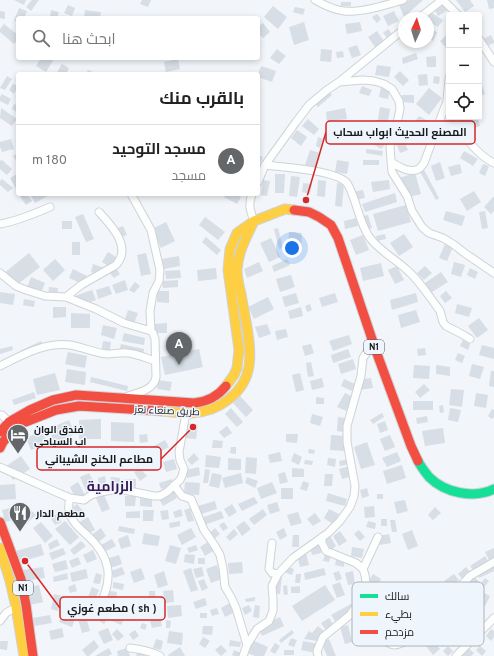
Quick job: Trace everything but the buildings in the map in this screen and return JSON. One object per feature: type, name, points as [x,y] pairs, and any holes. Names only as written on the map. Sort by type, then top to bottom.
[{"type":"highway","name":"طريق صنعاء تعز","points":[[5,418],[30,410],[52,400],[76,395],[186,403],[200,402],[216,396],[226,387],[236,371],[239,360],[239,350],[228,270],[230,249],[237,233],[254,221],[285,209],[297,210],[308,212],[331,225],[338,238],[373,343],[411,442],[419,461],[429,477],[450,490],[468,494],[479,494],[494,489]]},
{"type":"highway","name":"طريق صنعاء تعز","points":[[5,418],[28,421],[56,410],[79,406],[186,413],[206,411],[229,400],[242,385],[248,373],[250,363],[250,348],[237,270],[240,254],[254,221]]},
{"type":"highway","name":"طريق صنعاء تعز","points":[[0,432],[5,418]]},
{"type":"highway","name":"طريق صنعاء تعز","points":[[0,448],[3,442],[5,418]]},
{"type":"highway","name":"N1","points":[[0,522],[21,578],[33,656]]},
{"type":"highway","name":"N1","points":[[0,548],[16,607],[24,656]]},
{"type":"street","points":[[315,0],[329,7],[345,11],[377,7],[403,0]]},
{"type":"street","points":[[427,12],[443,0],[455,12]]},
{"type":"street","points":[[260,177],[265,165],[309,105],[398,34]]},
{"type":"street","points":[[482,44],[494,62]]},
{"type":"street","points":[[339,82],[363,80],[374,81],[384,84],[392,89],[399,101],[400,109],[390,147],[392,172],[407,196],[412,211],[422,227],[429,233],[454,244],[494,273]]},
{"type":"street","points":[[391,162],[407,170],[415,170],[420,168],[424,163],[446,108]]},
{"type":"street","points":[[457,120],[474,146],[483,156],[494,164]]},
{"type":"street","points":[[265,165],[315,171],[346,182],[350,188],[369,237],[384,252],[413,275],[440,311],[443,322],[446,326],[470,339]]},
{"type":"street","points":[[131,196],[151,230],[160,270],[159,281],[153,293],[150,311],[150,331]]},
{"type":"street","points":[[251,196],[250,208],[254,221]]},
{"type":"street","points":[[0,224],[8,223],[50,207]]},
{"type":"street","points":[[66,297],[81,285],[116,266],[120,261],[121,246],[119,239],[112,226],[99,212]]},
{"type":"street","points":[[0,273],[16,286],[35,294],[66,297],[96,309],[124,323],[153,333],[155,339],[155,381],[153,385],[147,389],[124,398]]},
{"type":"street","points":[[243,656],[247,645],[257,629],[269,621],[273,612],[272,586],[278,574],[293,558],[328,533],[340,521],[350,507],[354,496],[355,486],[346,442],[347,426],[361,376],[363,358],[373,343]]},
{"type":"street","points":[[0,366],[38,348],[56,345],[70,345],[107,354],[129,353],[155,361]]},
{"type":"street","points":[[0,467],[70,498],[84,500],[92,495],[112,490],[124,490],[160,496],[167,492],[180,480],[182,476],[184,469],[180,460],[179,452],[186,413]]},
{"type":"street","points":[[174,485],[182,496],[191,499],[204,530],[220,555],[225,587],[236,608],[247,645]]},
{"type":"street","points":[[70,498],[68,506],[69,512],[74,521],[103,554],[107,566],[108,579],[105,595],[99,607]]},
{"type":"street","points":[[322,537],[322,543],[326,551],[356,563],[363,568],[366,582]]},
{"type":"street","points":[[363,568],[378,537]]},
{"type":"street","points":[[272,543],[268,569],[272,573],[278,574]]},
{"type":"street","points":[[464,582],[470,576],[494,562]]},
{"type":"street","points":[[0,620],[6,613],[16,607]]},
{"type":"street","points":[[318,656],[317,651],[323,637],[352,612]]},
{"type":"street","points":[[484,628],[494,618]]},
{"type":"street","points":[[456,656],[466,646]]},
{"type":"street","points":[[130,648],[152,652],[160,656]]},
{"type":"traffic: fast","points":[[418,461],[429,477],[436,483],[451,490],[460,493],[478,494],[494,489]]},
{"type":"traffic: slow","points":[[226,386],[237,368],[239,350],[228,270],[230,249],[237,233],[254,221],[285,209],[294,210]]},
{"type":"traffic: slow","points":[[162,411],[181,413],[202,412],[220,405],[229,399],[242,385],[249,366],[250,346],[237,270],[241,251],[254,221]]},
{"type":"traffic: slow","points":[[0,548],[16,607],[24,656]]},
{"type":"traffic: jam","points":[[294,210],[309,212],[319,217],[331,225],[338,238],[376,351],[418,461]]},
{"type":"traffic: jam","points":[[0,432],[9,422],[30,410],[53,400],[76,395],[194,403],[212,398],[226,386]]},
{"type":"traffic: jam","points":[[0,448],[15,428],[23,423],[56,410],[79,406],[162,411]]},
{"type":"traffic: jam","points":[[0,522],[21,579],[33,656]]},
{"type":"place","name":"المصنع الحديث ابواب سحاب","points":[[306,200]]},
{"type":"place","name":"مسجد التوحيد","points":[[179,365]]},
{"type":"place","name":"مطاعم الكنج الشيباني","points":[[193,427]]},
{"type":"place","name":"فندق الوان اب السياحي","points":[[18,454]]},
{"type":"place","name":"مطعم الدار","points":[[20,532]]},
{"type":"place","name":"مطعم غوزي ( sh )","points":[[25,561]]},
{"type":"district","name":"الزرامية","points":[[110,486]]}]
